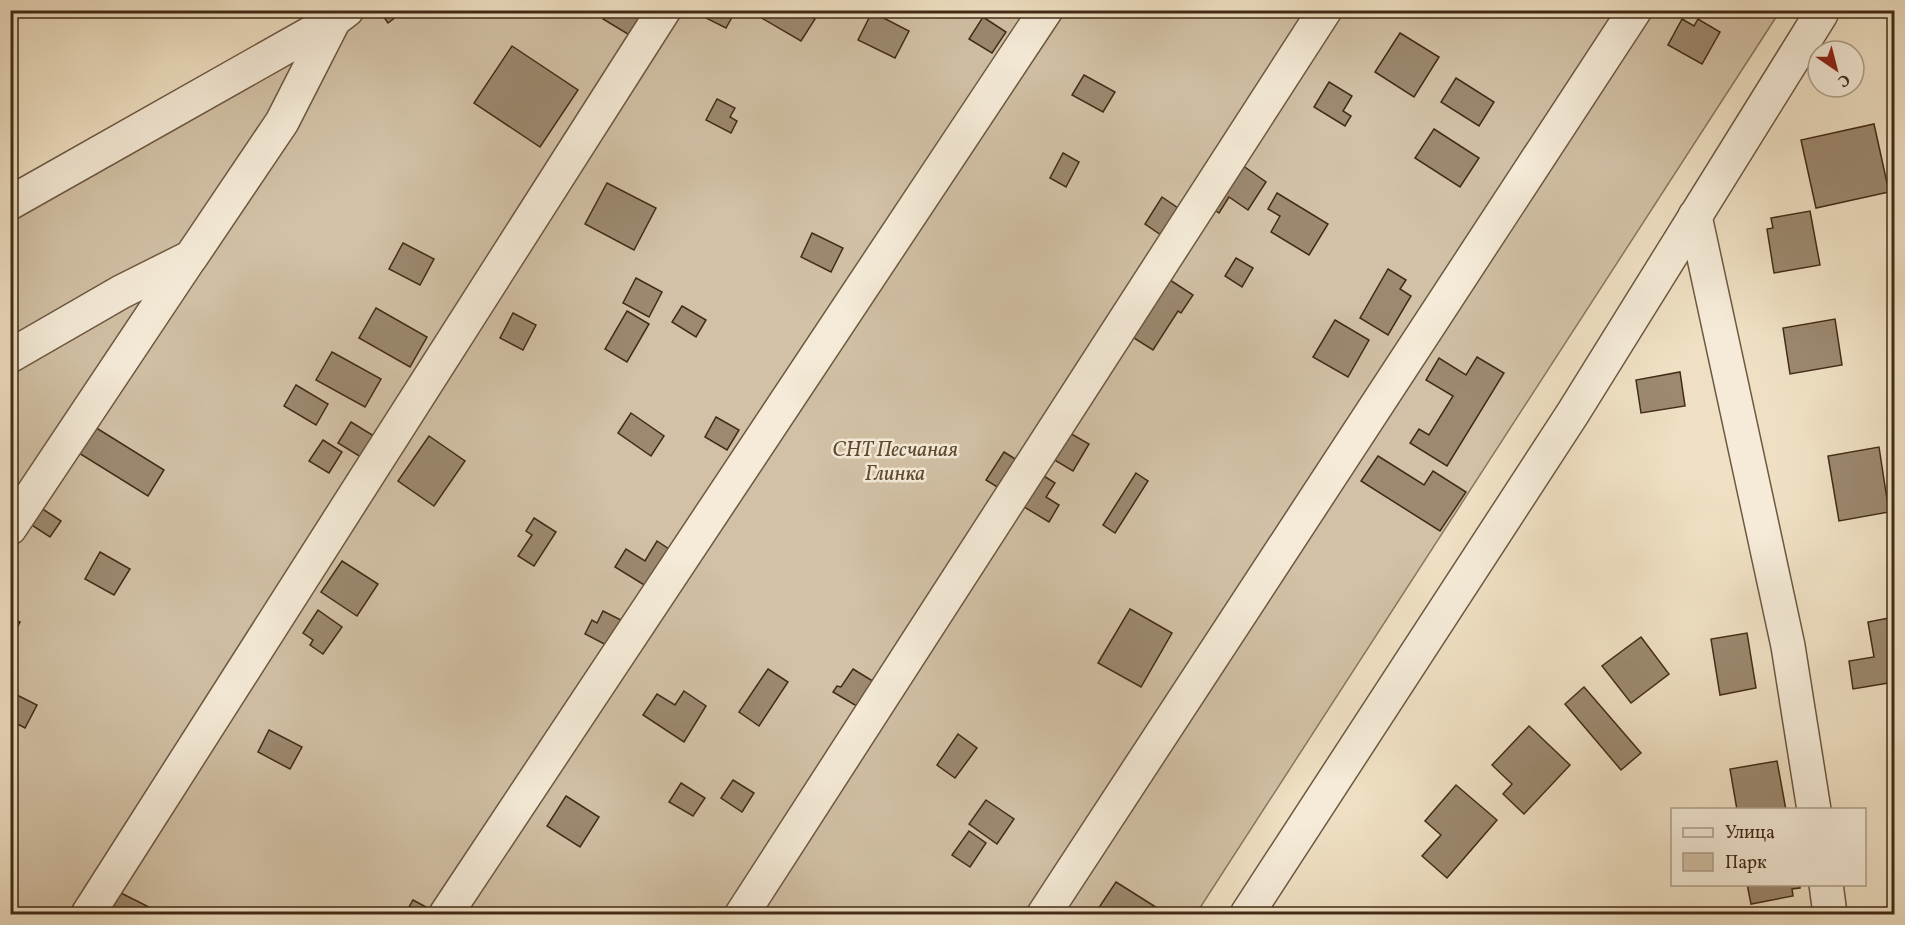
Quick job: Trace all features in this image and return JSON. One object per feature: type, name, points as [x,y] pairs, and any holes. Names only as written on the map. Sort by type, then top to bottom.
[{"type":"street","points":[[88,915],[664,10]]},
{"type":"street","points":[[446,915],[1046,10]]},
{"type":"street","points":[[742,915],[1325,10]]},
{"type":"street","points":[[1044,915],[1635,10]]},
{"type":"street","points":[[1247,915],[1573,413],[1821,14],[1820,10]]},
{"type":"street","points":[[10,203],[340,15]]},
{"type":"street","points":[[10,528],[282,122],[340,15]]},
{"type":"street","points":[[1695,216],[1788,646],[1814,808]]},
{"type":"street","points":[[10,356],[121,292],[191,257]]},
{"type":"street","points":[[1826,886],[1830,915]]},
{"type":"green space","name":"СНТ Песчаная Глинка","points":[[366,11],[1780,11],[1196,914],[11,914],[10,217]]},
{"type":"building","points":[[379,10],[405,10],[388,23]]},
{"type":"building","points":[[609,10],[634,10],[648,19],[636,39],[603,19]]},
{"type":"building","points":[[710,10],[736,10],[726,28],[706,18]]},
{"type":"building","points":[[755,10],[801,10],[815,19],[801,41],[753,13]]},
{"type":"building","points":[[872,12],[909,31],[895,58],[858,40]]},
{"type":"building","points":[[983,17],[1006,32],[992,53],[969,39]]},
{"type":"building","points":[[1682,19],[1694,26],[1698,19],[1720,32],[1702,64],[1668,45]]},
{"type":"building","points":[[1400,33],[1439,57],[1414,97],[1375,72]]},
{"type":"building","points":[[512,46],[578,90],[540,147],[474,103]]},
{"type":"building","points":[[1084,75],[1115,92],[1103,112],[1072,95]]},
{"type":"building","points":[[1456,78],[1494,102],[1479,126],[1441,102]]},
{"type":"building","points":[[1329,82],[1352,96],[1343,111],[1351,116],[1345,126],[1314,107]]},
{"type":"building","points":[[717,99],[735,108],[730,117],[737,121],[731,133],[706,120]]},
{"type":"building","points":[[1874,124],[1889,192],[1816,208],[1801,140]]},
{"type":"building","points":[[1434,129],[1479,158],[1460,187],[1415,158]]},
{"type":"building","points":[[1063,153],[1079,162],[1066,187],[1050,178]]},
{"type":"building","points":[[1232,158],[1266,182],[1248,210],[1229,197],[1219,213],[1209,206]]},
{"type":"building","points":[[607,183],[656,208],[634,250],[585,224]]},
{"type":"building","points":[[1277,193],[1328,224],[1309,255],[1271,232],[1280,216],[1268,209]]},
{"type":"building","points":[[1162,197],[1178,208],[1161,235],[1145,224]]},
{"type":"building","points":[[1810,211],[1820,265],[1774,273],[1767,229],[1773,228],[1771,218]]},
{"type":"building","points":[[812,233],[843,248],[831,272],[801,257]]},
{"type":"building","points":[[403,243],[434,259],[420,285],[389,269]]},
{"type":"building","points":[[1236,258],[1253,268],[1242,287],[1225,276]]},
{"type":"building","points":[[1388,269],[1406,280],[1400,289],[1411,296],[1388,335],[1360,318]]},
{"type":"building","points":[[636,278],[662,292],[649,317],[623,303]]},
{"type":"building","points":[[1170,280],[1193,295],[1181,313],[1178,311],[1153,350],[1123,331]]},
{"type":"building","points":[[682,306],[706,320],[696,337],[672,322]]},
{"type":"building","points":[[376,308],[427,337],[410,367],[359,338]]},
{"type":"building","points":[[627,311],[649,324],[627,362],[605,349]]},
{"type":"building","points":[[513,313],[536,325],[523,350],[500,338]]},
{"type":"building","points":[[1835,319],[1842,365],[1790,374],[1783,328]]},
{"type":"building","points":[[1335,320],[1369,340],[1348,377],[1313,357]]},
{"type":"building","points":[[332,352],[381,379],[365,407],[316,380]]},
{"type":"building","points":[[1477,357],[1504,373],[1447,466],[1410,443],[1419,429],[1429,435],[1453,396],[1426,380],[1439,358],[1466,375]]},
{"type":"building","points":[[1680,372],[1685,406],[1641,413],[1636,380]]},
{"type":"building","points":[[296,385],[328,404],[316,425],[284,406]]},
{"type":"building","points":[[631,413],[664,436],[651,456],[618,433]]},
{"type":"building","points":[[716,417],[739,430],[727,450],[705,437]]},
{"type":"building","points":[[351,422],[382,441],[369,462],[338,443]]},
{"type":"building","points":[[90,424],[164,470],[148,496],[74,450]]},
{"type":"building","points":[[1061,428],[1089,444],[1073,471],[1046,455]]},
{"type":"building","points":[[429,436],[465,461],[434,506],[398,481]]},
{"type":"building","points":[[323,440],[342,452],[329,473],[309,461]]},
{"type":"building","points":[[1879,447],[1889,512],[1839,521],[1828,456]]},
{"type":"building","points":[[1004,452],[1020,462],[1002,490],[986,480]]},
{"type":"building","points":[[1378,456],[1424,485],[1433,471],[1466,492],[1440,531],[1361,481]]},
{"type":"building","points":[[1036,471],[1055,483],[1046,497],[1059,505],[1049,522],[1016,502]]},
{"type":"building","points":[[1136,473],[1148,481],[1115,533],[1103,525]]},
{"type":"building","points":[[38,506],[61,521],[50,537],[27,522]]},
{"type":"building","points":[[534,518],[556,532],[534,566],[518,556],[532,535],[526,531]]},
{"type":"building","points":[[657,541],[672,551],[649,588],[615,567],[626,549],[645,561]]},
{"type":"building","points":[[100,552],[130,569],[114,595],[85,579]]},
{"type":"building","points":[[342,561],[378,584],[357,616],[321,592]]},
{"type":"building","points":[[1130,609],[1172,633],[1141,687],[1098,663]]},
{"type":"building","points":[[318,610],[342,627],[323,654],[310,645],[313,640],[303,633]]},
{"type":"building","points":[[603,611],[625,622],[612,648],[585,634],[592,620],[597,623]]},
{"type":"building","points":[[10,617],[20,622],[10,641]]},
{"type":"building","points":[[1894,617],[1894,682],[1853,689],[1849,661],[1874,657],[1868,622]]},
{"type":"building","points":[[1747,633],[1756,688],[1720,695],[1711,639]]},
{"type":"building","points":[[1641,637],[1669,674],[1631,703],[1602,666]]},
{"type":"building","points":[[768,669],[788,682],[759,726],[739,712]]},
{"type":"building","points":[[853,669],[876,683],[860,708],[833,692],[837,686],[841,687]]},
{"type":"building","points":[[1584,687],[1641,753],[1621,770],[1565,704]]},
{"type":"building","points":[[684,691],[706,706],[684,742],[643,715],[657,694],[675,705]]},
{"type":"building","points":[[15,694],[37,705],[25,728],[10,720],[10,702]]},
{"type":"building","points":[[1529,726],[1570,765],[1524,814],[1503,794],[1512,784],[1492,765]]},
{"type":"building","points":[[269,730],[302,747],[290,769],[258,752]]},
{"type":"building","points":[[958,734],[977,748],[955,778],[937,765]]},
{"type":"building","points":[[1777,761],[1786,808],[1737,808],[1730,769]]},
{"type":"building","points":[[733,780],[754,793],[742,812],[721,798]]},
{"type":"building","points":[[681,783],[705,798],[693,816],[669,802]]},
{"type":"building","points":[[1456,785],[1497,820],[1447,878],[1422,856],[1441,835],[1425,821]]},
{"type":"building","points":[[566,796],[599,817],[580,847],[547,826]]},
{"type":"building","points":[[986,800],[1014,819],[997,844],[969,824]]},
{"type":"building","points":[[969,831],[986,843],[970,867],[952,855]]},
{"type":"building","points":[[1116,882],[1162,911],[1159,914],[1107,914],[1098,909]]},
{"type":"building","points":[[1747,886],[1800,886],[1800,888],[1792,889],[1793,896],[1751,904]]},
{"type":"building","points":[[119,892],[149,907],[146,914],[108,914]]},
{"type":"building","points":[[413,900],[437,913],[405,914]]}]
